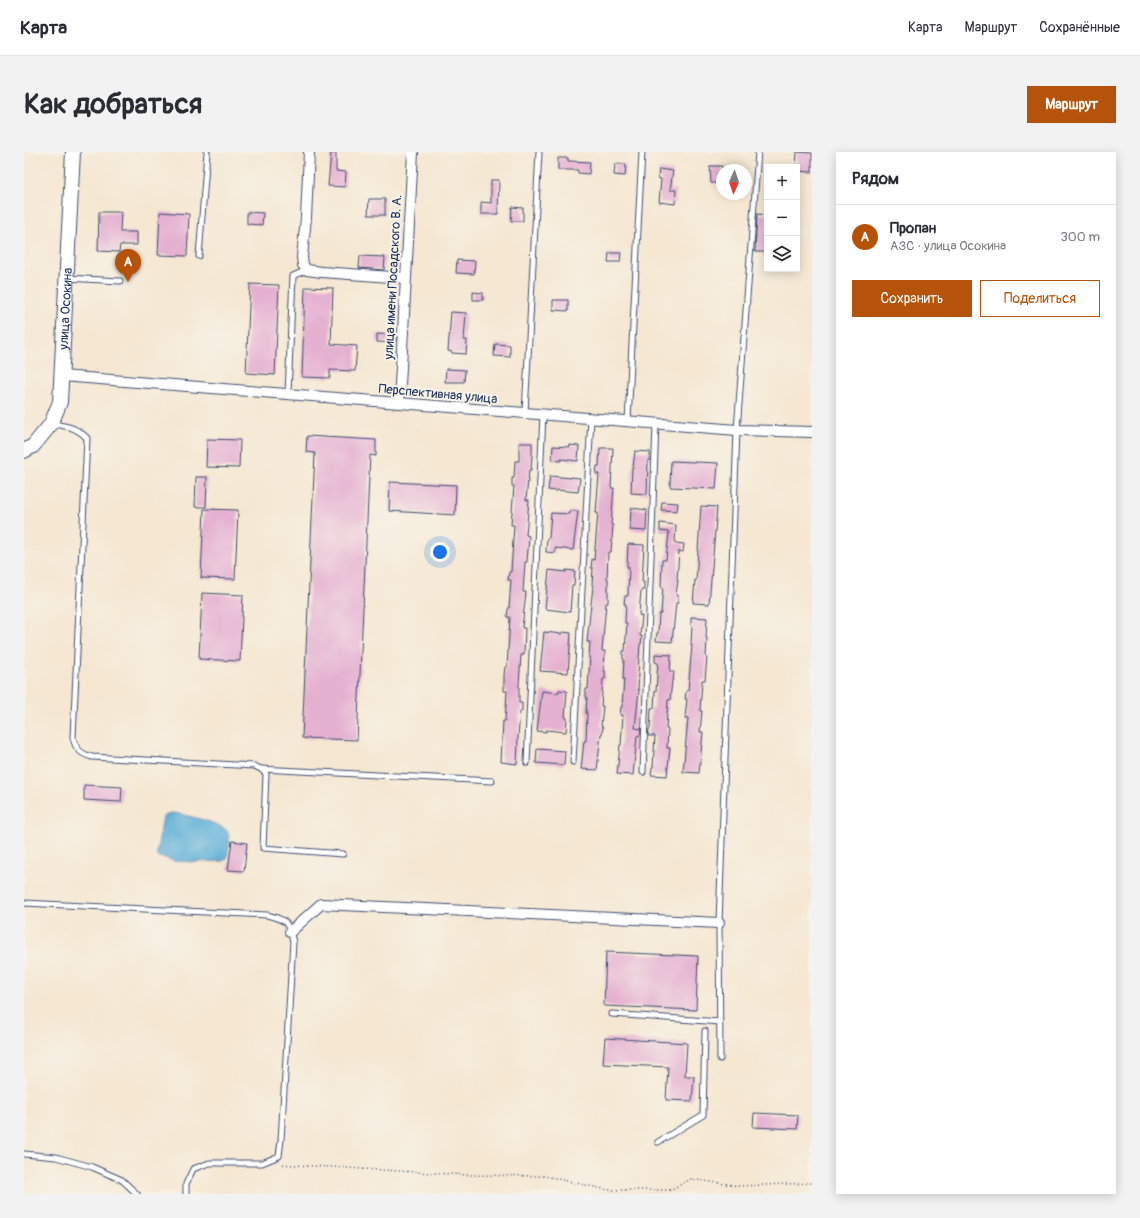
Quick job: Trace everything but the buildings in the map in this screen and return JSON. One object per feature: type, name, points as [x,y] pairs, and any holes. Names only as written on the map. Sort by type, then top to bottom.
[{"type":"main road","name":"улица Осокина","points":[[24,451],[33,446],[51,424],[60,402],[73,152]]},
{"type":"street","points":[[309,152],[306,218],[302,257],[303,265],[307,270],[322,272],[405,278]]},
{"type":"street","name":"улица имени Посадского В. А.","points":[[398,403],[412,152]]},
{"type":"street","name":"Перспективная улица","points":[[62,376],[656,424],[737,430],[812,432]]},
{"type":"street","points":[[290,932],[321,904],[719,923]]},
{"type":"lane","points":[[199,256],[207,152]]},
{"type":"lane","points":[[525,413],[539,152]]},
{"type":"lane","points":[[628,421],[642,152]]},
{"type":"lane","points":[[720,1059],[719,923],[737,430],[758,152]]},
{"type":"lane","points":[[288,394],[293,276],[307,270]]},
{"type":"lane","points":[[66,278],[120,281]]},
{"type":"lane","points":[[527,763],[543,414]]},
{"type":"lane","points":[[573,762],[591,418]]},
{"type":"lane","points":[[51,424],[71,427],[80,431],[87,438],[73,737],[74,743],[80,752],[84,755],[92,757],[254,766],[261,769],[492,781]]},
{"type":"lane","points":[[643,772],[656,424]]},
{"type":"lane","points":[[261,769],[266,774],[263,848],[343,854]]},
{"type":"lane","points":[[24,903],[267,915],[281,919],[289,926],[293,942],[279,1156],[262,1163],[210,1163],[193,1169],[186,1184],[186,1194]]},
{"type":"lane","points":[[612,1014],[720,1022]]},
{"type":"lane","points":[[658,1142],[703,1115],[705,1031]]},
{"type":"lane","points":[[24,1154],[56,1157],[92,1167],[122,1180],[137,1194]]},
{"type":"path","points":[[262,1163],[467,1175],[545,1176],[608,1190],[670,1190],[691,1179],[740,1186],[812,1183]]},
{"type":"water","points":[[171,813],[201,819],[224,828],[229,837],[227,859],[222,861],[195,862],[173,861],[158,857],[156,855],[163,817]]},
{"type":"place","name":"Пропан","points":[[128,282]]}]
